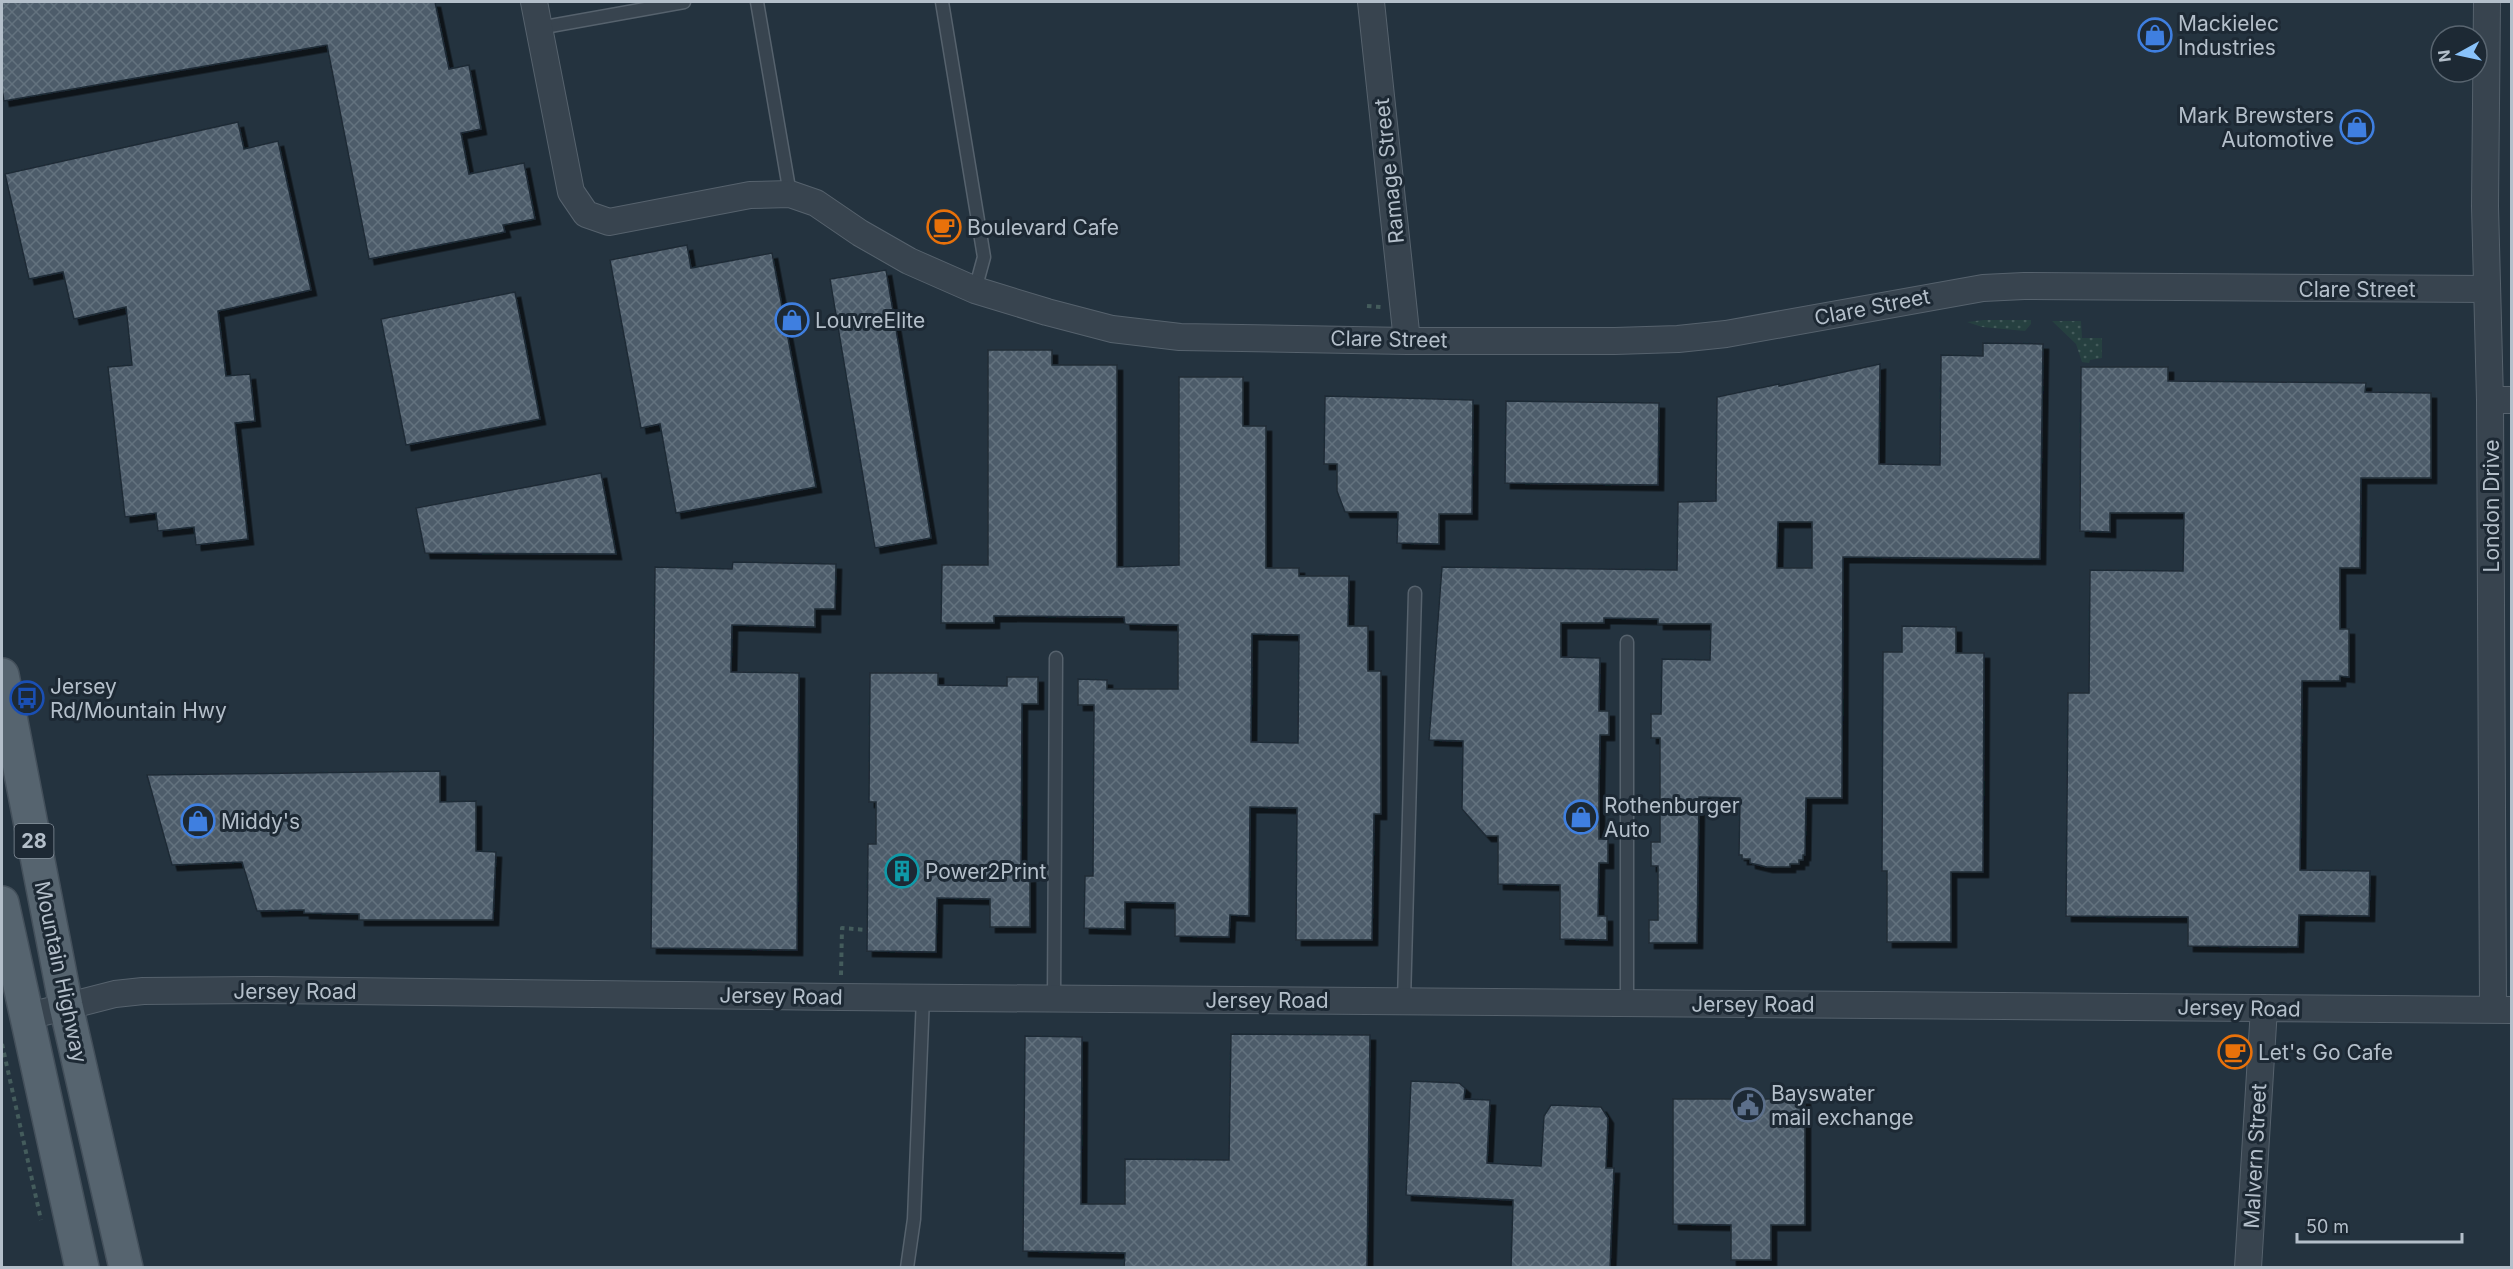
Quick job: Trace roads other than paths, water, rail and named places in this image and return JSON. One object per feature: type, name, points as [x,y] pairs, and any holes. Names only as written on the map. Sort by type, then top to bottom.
[{"type":"main road","name":"Mountain Highway","points":[[2,675],[66,1006],[126,1268]]},
{"type":"main road","name":"Mountain Highway","points":[[2,903],[25,1017],[82,1268]]},
{"type":"street","points":[[534,2],[571,192],[586,214],[609,222],[750,195],[790,194]]},
{"type":"street","name":"Ramage Street","points":[[1371,2],[1407,341]]},
{"type":"street","name":"London Drive","points":[[2487,2],[2485,206],[2487,289],[2501,400],[2502,1010]]},
{"type":"street","name":"Clare Street","points":[[790,194],[816,203],[860,233],[909,261],[975,290],[1047,312],[1112,328],[1180,337],[1407,341],[1678,339],[1726,334],[1983,288],[2040,286],[2487,289]]},
{"type":"street","name":"Jersey Road","points":[[25,1017],[115,994],[143,991],[268,990],[840,997],[2502,1010]]},
{"type":"street","name":"Malvern Street","points":[[2248,1268],[2264,1008]]},
{"type":"lane","points":[[539,28],[684,2]]},
{"type":"lane","points":[[757,2],[790,194]]},
{"type":"lane","points":[[942,2],[984,257],[975,290]]},
{"type":"lane","points":[[1404,1001],[1415,593]]},
{"type":"lane","points":[[1627,642],[1627,1003]]},
{"type":"lane","points":[[1054,998],[1056,658]]},
{"type":"lane","points":[[907,1268],[914,1219],[923,997]]},
{"type":"place","name":"Mackielec Industries","points":[[2155,35]]},
{"type":"place","name":"Mark Brewsters Automotive","points":[[2357,127]]},
{"type":"place","name":"Boulevard Cafe","points":[[944,227]]},
{"type":"place","name":"LouvreElite","points":[[792,320]]},
{"type":"place","name":"Jersey Rd/Mountain Hwy","points":[[27,698]]},
{"type":"place","name":"Rothenburger Auto","points":[[1581,817]]},
{"type":"place","name":"Middy's","points":[[198,821]]},
{"type":"place","name":"Power2Print","points":[[902,871]]},
{"type":"place","name":"Let's Go Cafe","points":[[2235,1052]]},
{"type":"place","name":"Bayswater mail exchange","points":[[1748,1105]]}]
